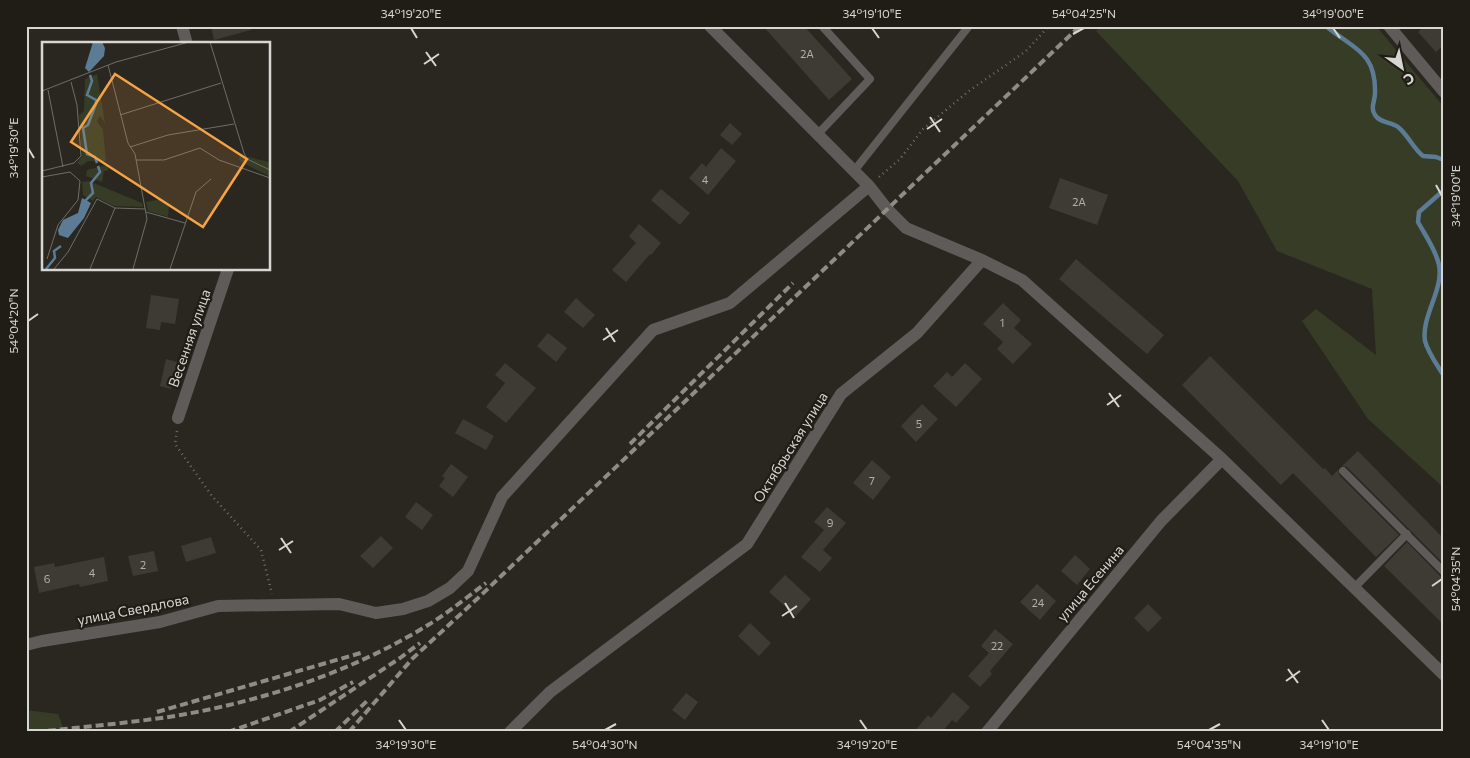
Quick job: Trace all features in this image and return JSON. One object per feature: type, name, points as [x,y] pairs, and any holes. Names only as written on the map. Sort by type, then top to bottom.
[{"type":"street","points":[[182,26],[186,42]]},
{"type":"street","points":[[1389,26],[1444,92]]},
{"type":"street","points":[[715,28],[817,135],[869,186],[906,228],[982,260],[1022,280],[1222,459],[1444,675]]},
{"type":"street","points":[[275,606],[339,604],[376,613],[403,609],[428,601],[450,588],[468,571],[502,497],[653,330],[730,303],[869,186]]},
{"type":"street","name":"Октябрьская улица","points":[[510,732],[550,692],[747,544],[841,394],[917,333],[982,260]]},
{"type":"street","name":"Весенняя улица","points":[[178,418],[228,270]]},
{"type":"street","name":"улица Есенина","points":[[987,732],[1162,520],[1222,459]]},
{"type":"street","name":"улица Свердлова","points":[[26,645],[160,622],[218,606],[275,606]]},
{"type":"lane","points":[[817,135],[870,79],[822,26]]},
{"type":"lane","points":[[854,171],[970,26]]},
{"type":"lane","points":[[1343,471],[1444,572]]},
{"type":"lane","points":[[1354,588],[1406,534]]},
{"type":"path","points":[[869,186],[900,159],[922,129],[969,91],[1026,51],[1048,26]]},
{"type":"path","points":[[178,418],[175,444],[212,496],[261,550],[275,606]]},
{"type":"green space","points":[[1101,26],[1376,26],[1444,107],[1444,488],[1368,419],[1302,321],[1316,309],[1376,355],[1372,289],[1277,251],[1238,181],[1096,31]]},
{"type":"green space","points":[[26,710],[58,714],[65,732],[26,732]]},
{"type":"building","points":[[211,26],[250,26],[251,30],[214,40]]},
{"type":"building","points":[[763,26],[804,26],[852,79],[829,100]]},
{"type":"building","points":[[1424,26],[1444,26],[1444,45],[1436,52],[1418,32]]},
{"type":"building","points":[[730,123],[742,134],[732,145],[720,135]]},
{"type":"building","points":[[721,148],[736,161],[708,195],[689,178],[702,163],[706,167]]},
{"type":"building","points":[[1060,178],[1108,195],[1097,225],[1049,208]]},
{"type":"building","points":[[661,189],[690,213],[680,225],[651,200]]},
{"type":"building","points":[[639,224],[661,243],[626,282],[612,270],[636,243],[629,236]]},
{"type":"building","points":[[1076,259],[1164,335],[1147,354],[1059,279]]},
{"type":"building","points":[[151,295],[179,299],[175,324],[161,322],[160,330],[146,328]]},
{"type":"building","points":[[576,298],[595,315],[583,328],[564,312]]},
{"type":"building","points":[[1003,303],[1021,320],[1014,328],[1032,344],[1013,364],[997,349],[1003,342],[983,324]]},
{"type":"building","points":[[548,333],[567,348],[556,362],[537,346]]},
{"type":"building","points":[[1210,356],[1323,469],[1325,468],[1332,476],[1338,470],[1339,475],[1399,535],[1376,557],[1293,473],[1281,485],[1182,385]]},
{"type":"building","points":[[166,359],[177,362],[171,389],[160,386]]},
{"type":"building","points":[[505,363],[536,388],[506,423],[486,407],[505,383],[495,375]]},
{"type":"building","points":[[965,363],[982,379],[956,407],[933,386],[947,372],[952,377]]},
{"type":"building","points":[[922,404],[938,419],[916,442],[901,426]]},
{"type":"building","points":[[463,419],[494,436],[486,450],[455,433]]},
{"type":"building","points":[[1358,451],[1444,539],[1444,564],[1347,467],[1342,466]]},
{"type":"building","points":[[872,460],[891,477],[873,500],[853,483]]},
{"type":"building","points":[[451,464],[468,477],[453,497],[439,486],[445,478],[442,476]]},
{"type":"building","points":[[416,502],[433,515],[422,530],[405,517]]},
{"type":"building","points":[[827,507],[846,523],[823,550],[832,558],[820,572],[801,557],[824,530],[814,522]]},
{"type":"building","points":[[381,536],[393,548],[373,568],[360,556]]},
{"type":"building","points":[[211,537],[216,553],[186,562],[181,546]]},
{"type":"building","points":[[1407,542],[1444,578],[1444,625],[1384,566]]},
{"type":"building","points":[[154,551],[158,571],[133,576],[128,556]]},
{"type":"building","points":[[1075,555],[1090,569],[1077,585],[1061,571]]},
{"type":"building","points":[[104,557],[108,581],[80,587],[79,584],[39,593],[34,567],[54,563],[55,567]]},
{"type":"building","points":[[785,575],[811,599],[796,616],[769,592]]},
{"type":"building","points":[[1037,584],[1056,601],[1040,620],[1020,602]]},
{"type":"building","points":[[1148,604],[1162,618],[1148,632],[1134,618]]},
{"type":"building","points":[[750,623],[771,643],[759,656],[738,636]]},
{"type":"building","points":[[995,629],[1013,644],[990,671],[992,674],[980,687],[968,676],[989,653],[981,646]]},
{"type":"building","points":[[953,692],[970,707],[956,723],[952,720],[942,732],[914,732],[928,715],[931,718]]},
{"type":"building","points":[[686,693],[698,702],[685,720],[672,710]]},
{"type":"waterway","points":[[1326,26],[1361,52],[1372,68],[1375,93],[1373,110],[1377,118],[1398,127],[1423,156],[1444,160]]},
{"type":"waterway","points":[[1444,190],[1419,212],[1418,222],[1438,259],[1440,274],[1426,322],[1425,341],[1426,346],[1444,376]]},
{"type":"railway","points":[[349,732],[412,659],[1080,26]]},
{"type":"railway","points":[[630,444],[793,283]]},
{"type":"railway","points":[[36,732],[175,716],[208,710],[274,693],[338,670],[399,642],[450,610],[486,583]]},
{"type":"railway","points":[[289,732],[420,643]]},
{"type":"railway","points":[[157,712],[364,652]]},
{"type":"railway","points":[[228,732],[320,700],[353,682]]},
{"type":"railway","points":[[335,732],[368,700]]}]
